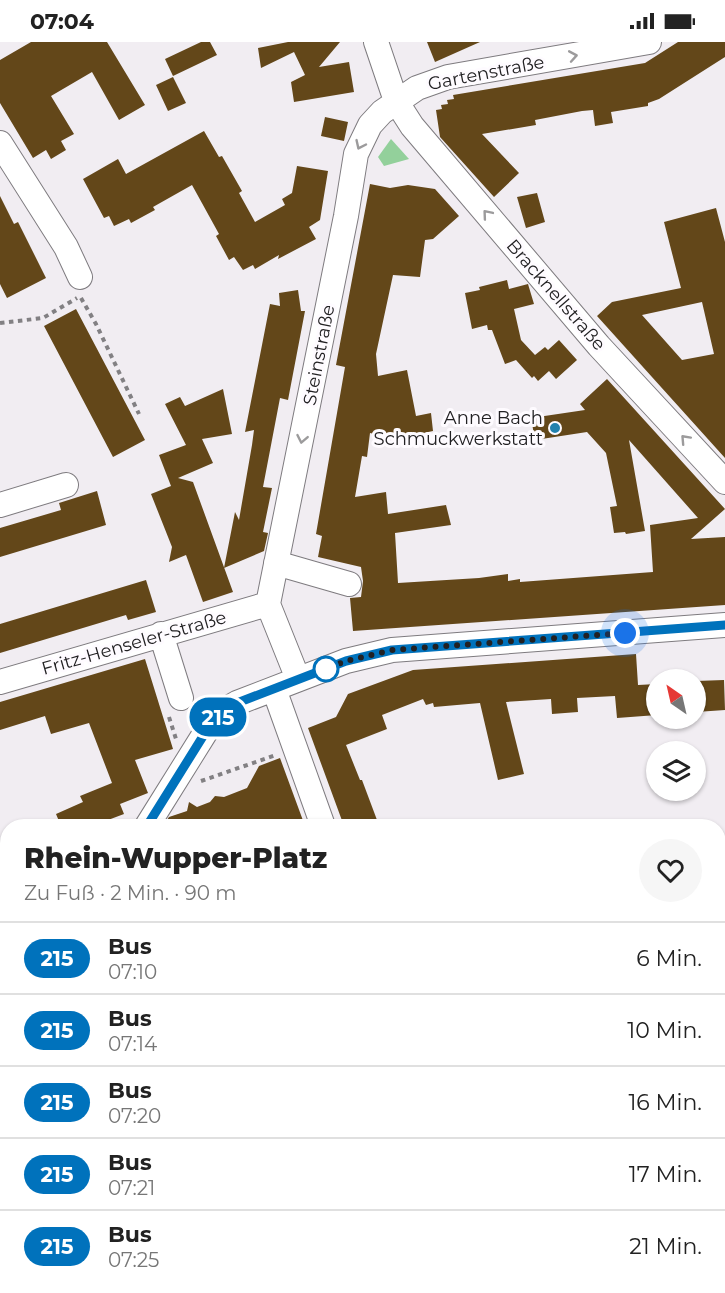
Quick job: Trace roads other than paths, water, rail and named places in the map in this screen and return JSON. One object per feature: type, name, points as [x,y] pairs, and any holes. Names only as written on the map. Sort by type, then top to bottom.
[{"type":"street","points":[[376,42],[396,101]]},
{"type":"street","name":"Gartenstraße","points":[[396,101],[417,88],[448,77],[649,42]]},
{"type":"street","name":"Bracknellstraße","points":[[396,101],[412,126],[591,337],[725,482]]},
{"type":"street","name":"Steinstraße","points":[[268,604],[346,216],[356,154],[370,125],[396,101]]},
{"type":"street","points":[[0,143],[66,248],[80,276]]},
{"type":"street","points":[[0,505],[66,485]]},
{"type":"street","points":[[276,563],[349,584]]},
{"type":"street","points":[[268,604],[298,679]]},
{"type":"street","name":"Fritz-Henseler-Straße","points":[[0,682],[268,604]]},
{"type":"street","points":[[152,819],[210,725],[223,711],[237,703],[346,661],[392,650],[725,626]]},
{"type":"street","points":[[161,634],[181,698]]},
{"type":"street","points":[[274,689],[321,819]]},
{"type":"place","name":"Anne Bach Schmuckwerkstatt","points":[[555,428]]}]
